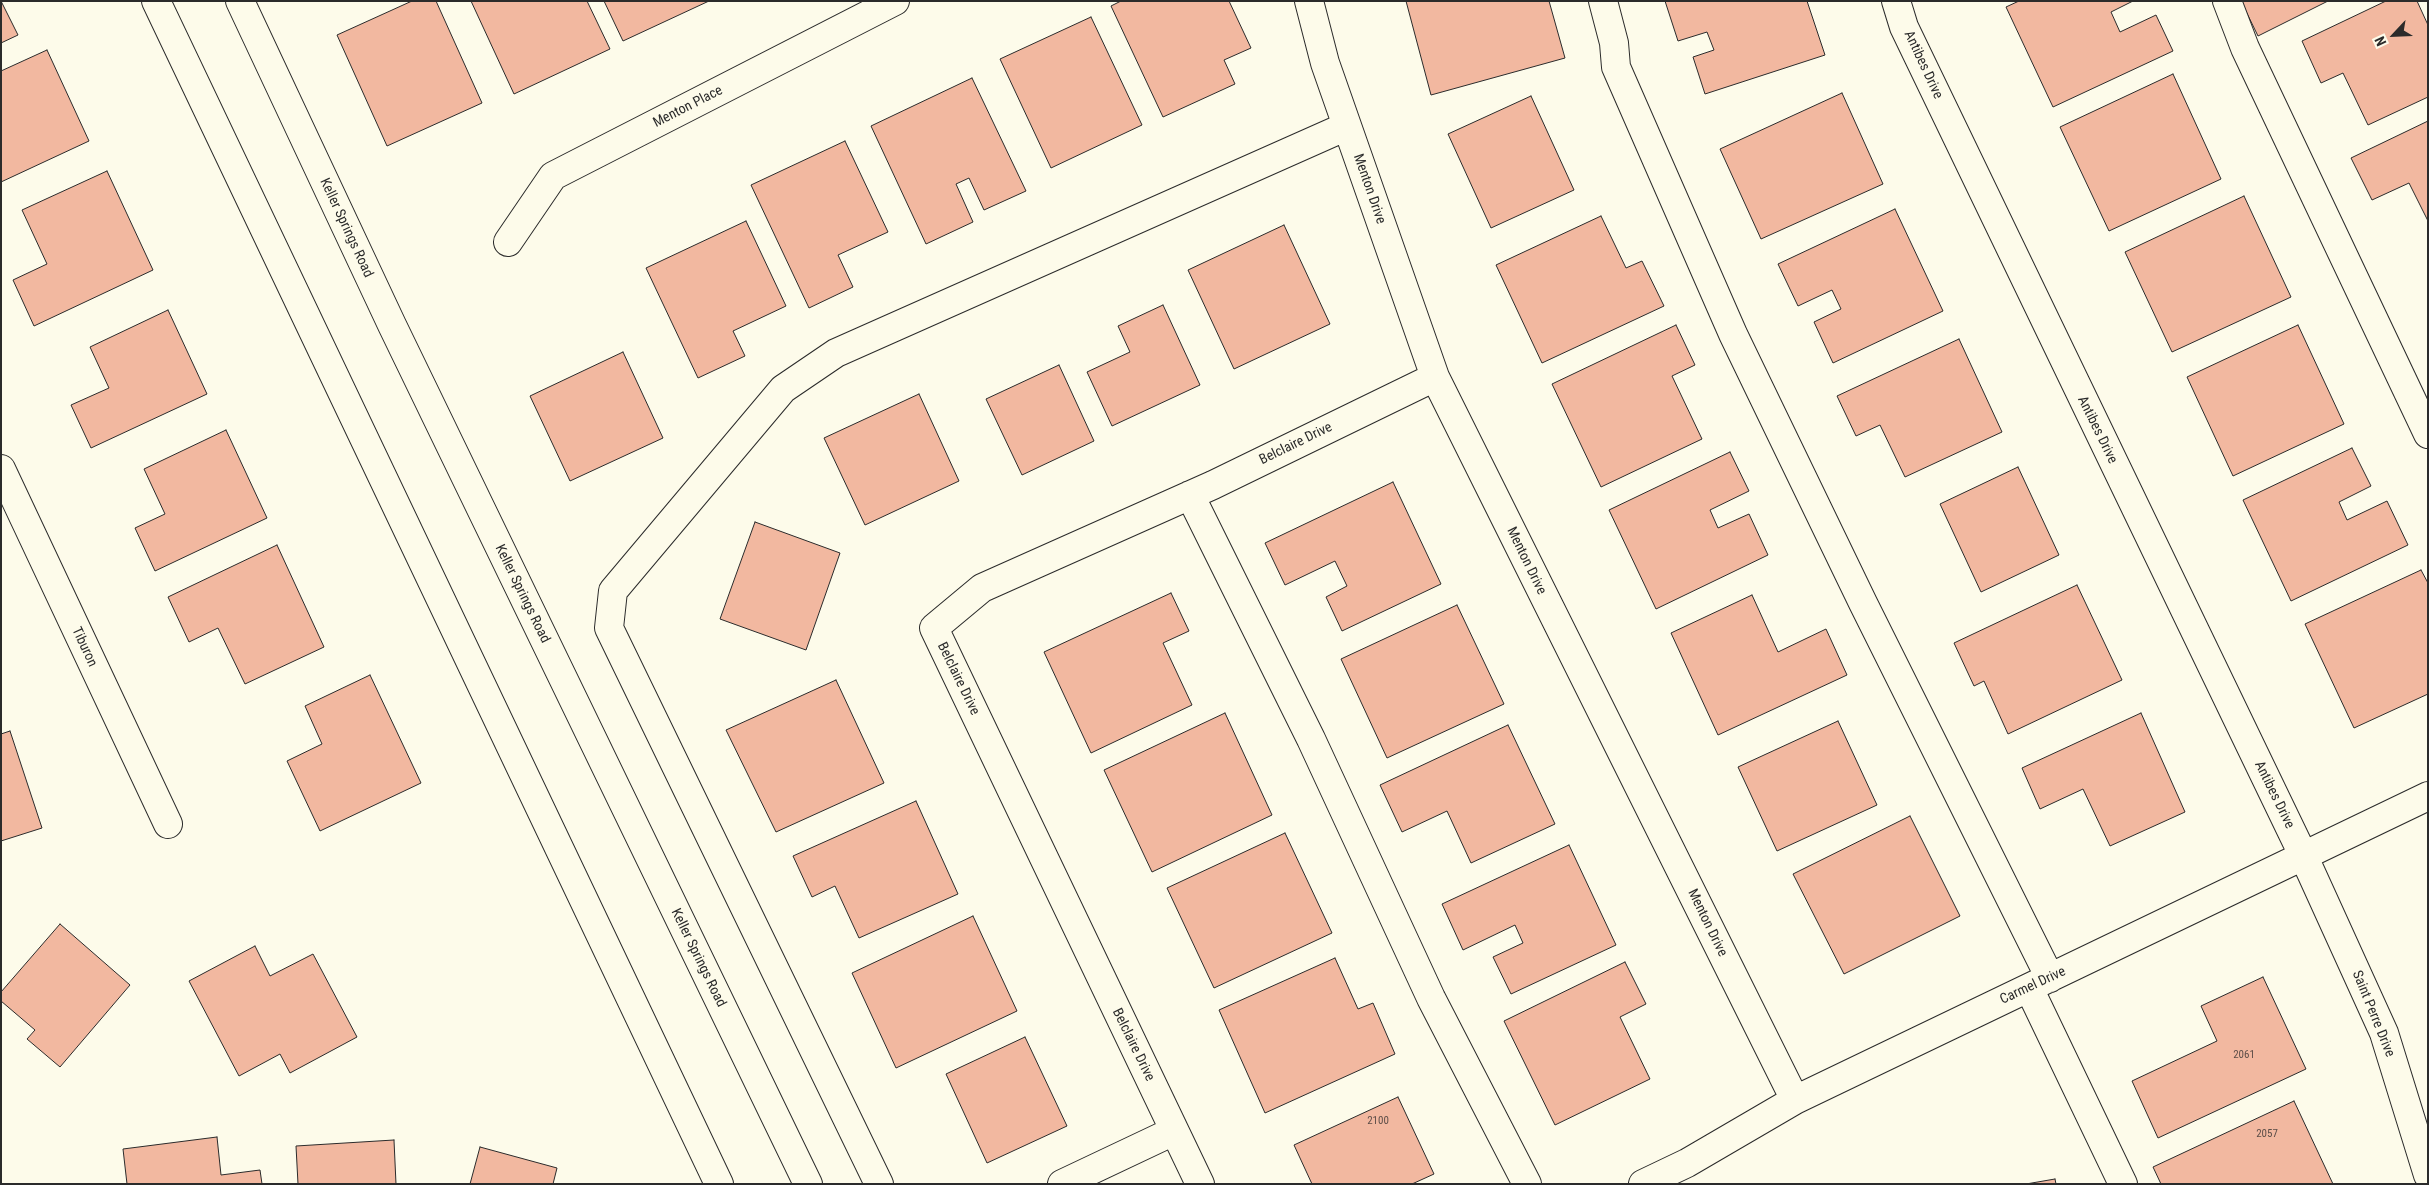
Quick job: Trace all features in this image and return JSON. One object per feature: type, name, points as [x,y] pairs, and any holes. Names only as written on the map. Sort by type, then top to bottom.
[{"type":"street","points":[[156,1],[718,1184]]},
{"type":"street","name":"Keller Springs Road","points":[[240,1],[392,325],[808,1184]]},
{"type":"street","name":"Menton Place","points":[[508,242],[553,176],[895,1]]},
{"type":"street","name":"Menton Drive","points":[[1309,1],[1325,63],[1346,126],[1435,377],[1795,1100]]},
{"type":"street","points":[[1603,1],[1614,43],[1616,67],[1732,334],[1862,603],[2040,983],[2123,1184]]},
{"type":"street","name":"Antibes Drive","points":[[1896,1],[1904,27],[2304,857]]},
{"type":"street","points":[[2227,1],[2245,48],[2428,434]]},
{"type":"street","points":[[879,1184],[609,628],[613,591],[783,390],[836,353],[1346,126]]},
{"type":"street","name":"Belclaire Drive","points":[[1200,1184],[934,628],[982,588],[1190,495],[1435,377]]},
{"type":"street","name":"Tiburon","points":[[1,470],[168,824]]},
{"type":"street","points":[[1190,495],[1311,738],[1431,998],[1527,1184]]},
{"type":"street","name":"Carmel Drive","points":[[1643,1184],[1691,1174],[1795,1100],[2428,796]]},
{"type":"street","name":"Saint Perre Drive","points":[[2304,857],[2384,1033],[2428,1175]]},
{"type":"street","points":[[1062,1184],[1174,1131]]},
{"type":"building","points":[[1,1],[18,35],[1,43]]},
{"type":"building","points":[[412,1],[436,1],[482,103],[387,146],[337,35]]},
{"type":"building","points":[[471,1],[587,1],[610,49],[514,94]]},
{"type":"building","points":[[604,1],[709,1],[623,41]]},
{"type":"building","points":[[1121,1],[1229,1],[1251,48],[1224,60],[1235,84],[1163,117],[1111,6]]},
{"type":"building","points":[[1406,1],[1549,1],[1565,58],[1431,95]]},
{"type":"building","points":[[1665,1],[1807,1],[1825,55],[1705,94],[1693,57],[1714,50],[1707,32],[1678,41]]},
{"type":"building","points":[[2019,1],[2133,1],[2111,12],[2120,32],[2156,15],[2173,51],[2053,107],[2006,7]]},
{"type":"building","points":[[2241,1],[2328,1],[2258,36]]},
{"type":"building","points":[[2386,1],[2417,1],[2428,25],[2428,97],[2368,125],[2343,73],[2321,83],[2302,41]]},
{"type":"building","points":[[1091,17],[1142,125],[1051,168],[1000,59]]},
{"type":"building","points":[[47,50],[89,141],[1,182],[1,71]]},
{"type":"building","points":[[2173,74],[2221,179],[2109,231],[2060,127]]},
{"type":"building","points":[[972,78],[1026,191],[984,210],[969,178],[956,184],[973,222],[926,244],[871,126]]},
{"type":"building","points":[[1842,93],[1883,184],[1761,239],[1720,149]]},
{"type":"building","points":[[1531,96],[1574,190],[1491,228],[1448,134]]},
{"type":"building","points":[[2428,121],[2428,221],[2409,183],[2372,200],[2351,158]]},
{"type":"building","points":[[845,141],[888,232],[838,255],[853,287],[809,308],[751,185]]},
{"type":"building","points":[[107,171],[153,270],[34,326],[13,280],[47,264],[22,210]]},
{"type":"building","points":[[2244,196],[2291,297],[2172,352],[2125,252]]},
{"type":"building","points":[[1895,209],[1943,311],[1833,363],[1814,322],[1841,309],[1832,290],[1798,306],[1778,264]]},
{"type":"building","points":[[1601,216],[1626,268],[1642,261],[1664,306],[1542,363],[1496,265]]},
{"type":"building","points":[[746,221],[786,306],[733,331],[745,356],[698,378],[646,268]]},
{"type":"building","points":[[1284,225],[1330,324],[1234,369],[1188,270]]},
{"type":"building","points":[[1163,305],[1200,385],[1112,426],[1087,372],[1130,352],[1118,326]]},
{"type":"building","points":[[168,310],[207,394],[91,448],[71,405],[109,388],[90,347]]},
{"type":"building","points":[[1676,325],[1695,365],[1672,376],[1702,439],[1601,487],[1552,384]]},
{"type":"building","points":[[2298,325],[2344,424],[2233,476],[2187,377]]},
{"type":"building","points":[[1959,339],[2002,432],[1905,477],[1880,425],[1856,436],[1837,396]]},
{"type":"building","points":[[623,352],[663,438],[570,481],[530,396]]},
{"type":"building","points":[[1059,365],[1094,441],[1022,475],[986,399]]},
{"type":"building","points":[[919,394],[959,481],[865,525],[824,438]]},
{"type":"building","points":[[226,430],[267,518],[155,571],[135,528],[165,514],[144,469]]},
{"type":"building","points":[[2352,448],[2371,486],[2339,502],[2347,520],[2387,501],[2408,545],[2291,601],[2243,500]]},
{"type":"building","points":[[1730,452],[1749,491],[1710,510],[1718,528],[1749,514],[1768,555],[1656,609],[1609,510]]},
{"type":"building","points":[[2018,467],[2059,555],[1981,592],[1940,504]]},
{"type":"building","points":[[1393,482],[1441,584],[1342,631],[1326,597],[1347,586],[1335,561],[1285,585],[1265,543]]},
{"type":"building","points":[[755,522],[840,553],[806,650],[720,619]]},
{"type":"building","points":[[277,545],[324,647],[245,684],[218,628],[189,642],[168,597]]},
{"type":"building","points":[[2421,570],[2428,583],[2428,694],[2354,728],[2305,624]]},
{"type":"building","points":[[2077,585],[2122,680],[2008,734],[1984,681],[1974,686],[1954,643]]},
{"type":"building","points":[[1171,593],[1189,631],[1163,643],[1192,705],[1091,753],[1044,652]]},
{"type":"building","points":[[1752,595],[1778,652],[1826,629],[1847,675],[1718,735],[1671,633]]},
{"type":"building","points":[[1457,605],[1504,704],[1387,758],[1341,659]]},
{"type":"building","points":[[370,675],[421,783],[320,831],[287,761],[322,744],[305,706]]},
{"type":"building","points":[[836,680],[884,783],[776,832],[726,730]]},
{"type":"building","points":[[1225,713],[1272,815],[1152,872],[1104,770]]},
{"type":"building","points":[[2141,713],[2185,812],[2110,846],[2083,789],[2040,809],[2022,768]]},
{"type":"building","points":[[1838,721],[1877,805],[1777,851],[1738,767]]},
{"type":"building","points":[[1508,725],[1555,824],[1471,863],[1447,811],[1402,832],[1380,785]]},
{"type":"building","points":[[10,731],[42,828],[1,841],[1,734]]},
{"type":"building","points":[[916,801],[958,894],[859,938],[835,886],[812,897],[793,856]]},
{"type":"building","points":[[1910,816],[1960,916],[1844,974],[1793,874]]},
{"type":"building","points":[[1285,833],[1332,933],[1214,988],[1167,888]]},
{"type":"building","points":[[1569,845],[1616,945],[1511,994],[1493,957],[1523,943],[1515,925],[1463,950],[1442,904]]},
{"type":"building","points":[[973,916],[1017,1011],[896,1068],[852,973]]},
{"type":"building","points":[[60,924],[130,985],[60,1067],[27,1039],[35,1030],[1,1001],[1,992]]},
{"type":"building","points":[[255,946],[270,976],[313,954],[357,1037],[290,1073],[280,1054],[239,1076],[189,981]]},
{"type":"building","points":[[1335,958],[1358,1009],[1373,1003],[1395,1054],[1265,1113],[1219,1010]]},
{"type":"building","points":[[1625,962],[1646,1004],[1620,1017],[1650,1079],[1555,1125],[1504,1021]]},
{"type":"building","points":[[2263,977],[2306,1069],[2158,1138],[2132,1081],[2217,1041],[2201,1006]]},
{"type":"building","points":[[1025,1037],[1067,1126],[987,1163],[946,1074]]},
{"type":"building","points":[[1398,1097],[1434,1174],[1412,1184],[1312,1184],[1294,1145]]},
{"type":"building","points":[[2294,1101],[2333,1184],[2161,1184],[2153,1167]]},
{"type":"building","points":[[217,1137],[221,1175],[260,1170],[262,1184],[127,1184],[123,1149]]},
{"type":"building","points":[[394,1140],[396,1184],[298,1184],[296,1146]]},
{"type":"building","points":[[480,1147],[557,1168],[553,1184],[470,1184]]},
{"type":"building","points":[[2055,1179],[2056,1184],[2026,1184]]}]
